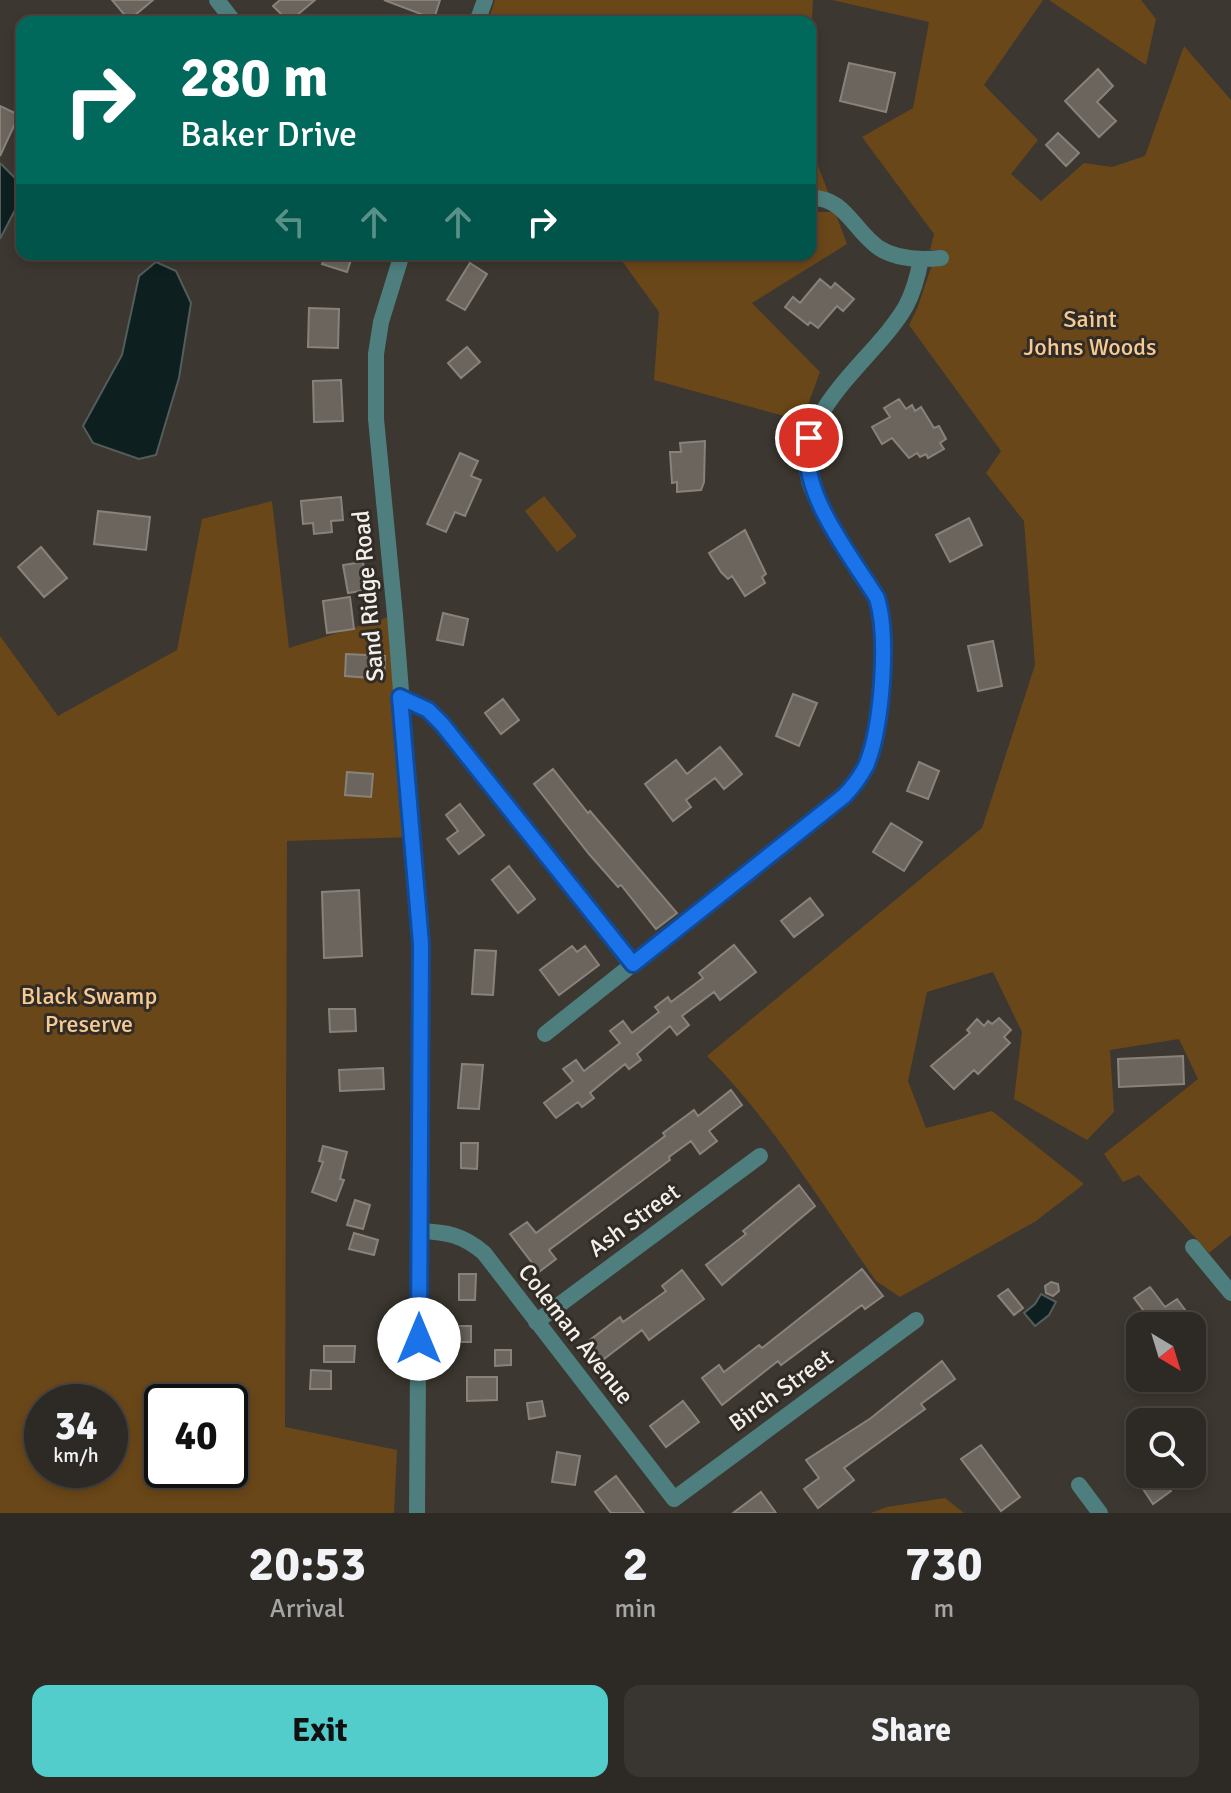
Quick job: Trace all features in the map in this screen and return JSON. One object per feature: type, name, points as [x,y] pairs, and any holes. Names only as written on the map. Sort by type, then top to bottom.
[{"type":"street","points":[[217,0],[229,16]]},
{"type":"street","points":[[816,199],[829,200],[842,208],[858,230],[886,252],[921,259],[941,258]]},
{"type":"street","points":[[545,1034],[844,796],[865,766],[875,731],[883,651],[882,615],[877,598],[816,498],[808,473],[807,448],[809,438],[833,397],[906,306],[916,284],[921,259]]},
{"type":"street","name":"Sand Ridge Road","points":[[400,260],[381,322],[376,354],[376,419],[421,944],[417,1513]]},
{"type":"street","points":[[400,697],[428,710],[442,724],[633,964]]},
{"type":"street","name":"Ash Street","points":[[536,1322],[760,1156]]},
{"type":"street","name":"Coleman Avenue","points":[[420,1231],[447,1232],[471,1242],[484,1253],[674,1499]]},
{"type":"street","points":[[1193,1247],[1231,1293]]},
{"type":"street","name":"Birch Street","points":[[674,1499],[916,1320]]},
{"type":"street","points":[[1079,1485],[1100,1513]]},
{"type":"green space","points":[[495,0],[813,0],[812,16],[490,16]]},
{"type":"green space","name":"Saint Johns Woods","points":[[832,0],[1043,0],[984,85],[1038,140],[1011,174],[1041,201],[1084,163],[1112,167],[1145,156],[1184,46],[1231,100],[1231,1235],[1209,1253],[1139,1175],[1123,1182],[1104,1154],[1198,1079],[1179,1039],[1110,1050],[1114,1112],[1087,1140],[1014,1099],[1022,1032],[993,972],[927,992],[908,1081],[926,1128],[992,1111],[1084,1184],[1036,1221],[900,1297],[876,1281],[754,1108],[707,1056],[982,828],[1035,665],[1024,521],[986,473],[1001,451],[909,325],[937,250],[930,250],[934,234],[862,137],[913,108],[929,22]]},
{"type":"green space","points":[[1049,0],[1141,0],[1156,19],[1146,65]]},
{"type":"green space","points":[[816,160],[828,192],[816,193]]},
{"type":"green space","points":[[816,212],[835,212],[847,244],[752,303],[820,372],[802,421],[654,380],[659,312],[621,260],[816,260]]},
{"type":"green space","points":[[544,496],[577,536],[557,552],[525,511]]},
{"type":"green space","name":"Black Swamp Preserve","points":[[272,501],[289,648],[395,615],[413,837],[287,841],[285,1427],[397,1450],[394,1513],[0,1513],[0,636],[58,716],[177,650],[202,519]]},
{"type":"green space","points":[[945,1498],[964,1513],[871,1513],[887,1507]]},
{"type":"shaded area","points":[[0,163],[16,179],[15,210],[0,239]]},
{"type":"shaded area","points":[[156,262],[176,271],[191,303],[179,378],[156,455],[139,459],[93,443],[83,426],[122,355],[139,276]]},
{"type":"shaded area","points":[[1041,1294],[1056,1302],[1049,1315],[1035,1326],[1024,1313]]},
{"type":"building","points":[[112,0],[153,0],[134,16],[126,16]]},
{"type":"building","points":[[280,0],[315,0],[296,16],[283,16],[273,6]]},
{"type":"building","points":[[384,0],[440,0],[435,16],[426,16]]},
{"type":"building","points":[[849,63],[895,73],[886,112],[840,101]]},
{"type":"building","points":[[1098,69],[1113,86],[1097,102],[1116,121],[1099,137],[1065,101]]},
{"type":"building","points":[[0,106],[16,114],[16,121],[0,156]]},
{"type":"building","points":[[1058,133],[1079,153],[1066,166],[1046,145]]},
{"type":"building","points":[[324,260],[351,260],[347,272],[322,264]]},
{"type":"building","points":[[470,263],[487,274],[465,310],[447,300]]},
{"type":"building","points":[[820,279],[831,288],[835,283],[854,299],[843,311],[837,306],[818,328],[810,322],[808,325],[785,307],[793,297],[800,303]]},
{"type":"building","points":[[309,308],[339,309],[338,348],[308,347]]},
{"type":"building","points":[[467,347],[480,362],[461,378],[448,363]]},
{"type":"building","points":[[341,380],[343,421],[314,422],[313,381]]},
{"type":"building","points":[[899,399],[906,409],[912,405],[915,411],[921,407],[934,428],[939,426],[946,439],[940,443],[944,449],[928,458],[926,454],[920,457],[917,453],[909,458],[892,438],[882,444],[872,427],[890,417],[884,408]]},
{"type":"building","points":[[705,441],[701,490],[677,492],[677,482],[672,483],[670,452],[681,452],[680,443]]},
{"type":"building","points":[[460,453],[478,461],[471,476],[481,480],[465,516],[455,512],[446,532],[427,524]]},
{"type":"building","points":[[341,497],[343,520],[331,521],[332,532],[314,534],[313,523],[303,524],[301,501]]},
{"type":"building","points":[[98,511],[150,517],[146,550],[94,544]]},
{"type":"building","points":[[969,518],[982,545],[950,562],[936,535]]},
{"type":"building","points":[[745,530],[766,574],[762,577],[765,583],[745,596],[732,576],[728,579],[721,572],[709,553]]},
{"type":"building","points":[[41,547],[67,578],[44,597],[18,567]]},
{"type":"building","points":[[363,562],[367,590],[348,593],[343,565]]},
{"type":"building","points":[[350,597],[354,629],[327,633],[323,601]]},
{"type":"building","points":[[443,613],[468,619],[463,645],[437,640]]},
{"type":"building","points":[[993,641],[1002,686],[978,691],[968,646]]},
{"type":"building","points":[[346,654],[385,656],[384,679],[345,676]]},
{"type":"building","points":[[793,694],[817,703],[799,746],[776,736]]},
{"type":"building","points":[[503,699],[519,720],[501,734],[485,713]]},
{"type":"building","points":[[720,747],[742,774],[724,789],[715,778],[686,800],[691,807],[673,821],[645,784],[676,760],[687,774]]},
{"type":"building","points":[[919,762],[939,771],[928,799],[907,791]]},
{"type":"building","points":[[553,769],[677,913],[656,929],[621,885],[618,887],[589,854],[534,784]]},
{"type":"building","points":[[347,772],[373,774],[371,797],[345,795]]},
{"type":"building","points":[[460,804],[484,835],[459,854],[447,839],[458,831],[446,815]]},
{"type":"building","points":[[891,823],[922,842],[904,871],[873,852]]},
{"type":"building","points":[[509,866],[535,899],[518,913],[492,880]]},
{"type":"building","points":[[359,890],[362,956],[324,958],[322,892]]},
{"type":"building","points":[[810,898],[823,915],[794,937],[781,921]]},
{"type":"building","points":[[734,945],[756,972],[720,1000],[714,992],[682,1016],[689,1025],[677,1035],[670,1026],[637,1054],[641,1060],[629,1069],[625,1064],[590,1093],[594,1098],[582,1107],[578,1102],[556,1118],[544,1103],[573,1081],[563,1069],[576,1060],[584,1071],[620,1043],[610,1031],[623,1021],[632,1033],[659,1012],[655,1007],[668,997],[671,1002],[703,978],[699,973]]},
{"type":"building","points":[[572,946],[577,952],[585,946],[599,965],[559,995],[540,970]]},
{"type":"building","points":[[475,950],[496,951],[493,995],[472,994]]},
{"type":"building","points":[[329,1009],[355,1009],[356,1031],[330,1032]]},
{"type":"building","points":[[999,1018],[1011,1030],[1004,1037],[1010,1043],[978,1074],[974,1070],[954,1089],[931,1066],[970,1033],[967,1030],[977,1019],[984,1026],[988,1021],[992,1024]]},
{"type":"building","points":[[1183,1056],[1184,1084],[1119,1087],[1118,1059]]},
{"type":"building","points":[[462,1064],[483,1065],[479,1109],[458,1108]]},
{"type":"building","points":[[383,1068],[384,1089],[340,1091],[339,1070]]},
{"type":"building","points":[[731,1090],[742,1105],[709,1131],[717,1141],[700,1154],[691,1141],[669,1157],[670,1160],[549,1250],[556,1259],[539,1272],[510,1234],[527,1222],[536,1233],[665,1136],[663,1133],[694,1110],[698,1116]]},
{"type":"building","points":[[461,1143],[478,1143],[477,1169],[461,1168]]},
{"type":"building","points":[[323,1146],[347,1152],[340,1179],[344,1180],[336,1201],[312,1192],[323,1162],[319,1161]]},
{"type":"building","points":[[799,1185],[815,1206],[722,1285],[706,1265],[746,1234],[743,1231]]},
{"type":"building","points":[[355,1200],[370,1205],[363,1229],[347,1225]]},
{"type":"building","points":[[354,1233],[378,1240],[374,1255],[349,1249]]},
{"type":"building","points":[[862,1269],[883,1296],[865,1309],[862,1305],[781,1365],[778,1361],[722,1405],[702,1378],[719,1365],[724,1372],[759,1345],[762,1348]]},
{"type":"building","points":[[682,1270],[704,1299],[649,1340],[642,1330],[600,1362],[586,1343],[620,1317],[623,1322],[666,1291],[662,1286]]},
{"type":"building","points":[[459,1274],[476,1274],[475,1300],[459,1300]]},
{"type":"building","points":[[1051,1282],[1058,1284],[1059,1291],[1053,1296],[1046,1293],[1045,1286]]},
{"type":"building","points":[[1150,1287],[1165,1307],[1177,1299],[1187,1312],[1145,1312],[1134,1298]]},
{"type":"building","points":[[1008,1289],[1023,1308],[1014,1315],[998,1296]]},
{"type":"building","points":[[450,1326],[471,1326],[471,1342],[450,1342]]},
{"type":"building","points":[[324,1346],[355,1346],[354,1362],[324,1362]]},
{"type":"building","points":[[495,1350],[511,1350],[511,1365],[495,1366]]},
{"type":"building","points":[[942,1361],[955,1379],[921,1404],[925,1409],[844,1468],[854,1480],[818,1508],[804,1489],[819,1478],[806,1460],[871,1418]]},
{"type":"building","points":[[311,1370],[331,1371],[331,1389],[310,1389]]},
{"type":"building","points":[[467,1377],[497,1377],[497,1400],[467,1401]]},
{"type":"building","points":[[542,1401],[545,1416],[529,1419],[527,1403]]},
{"type":"building","points":[[683,1401],[699,1422],[666,1447],[650,1426]]},
{"type":"building","points":[[981,1445],[1020,1497],[1001,1511],[961,1459]]},
{"type":"building","points":[[557,1452],[580,1456],[575,1485],[552,1482]]},
{"type":"building","points":[[616,1476],[644,1513],[611,1513],[595,1492]]},
{"type":"building","points":[[1142,1488],[1169,1488],[1171,1491],[1153,1504]]},
{"type":"building","points":[[761,1492],[776,1513],[733,1513]]},
{"type":"route","points":[[419,1339],[421,944],[400,697],[416,702],[442,724],[633,964],[844,796],[860,777],[870,755],[883,651],[882,615],[877,598],[811,486],[806,461],[809,438]]}]
